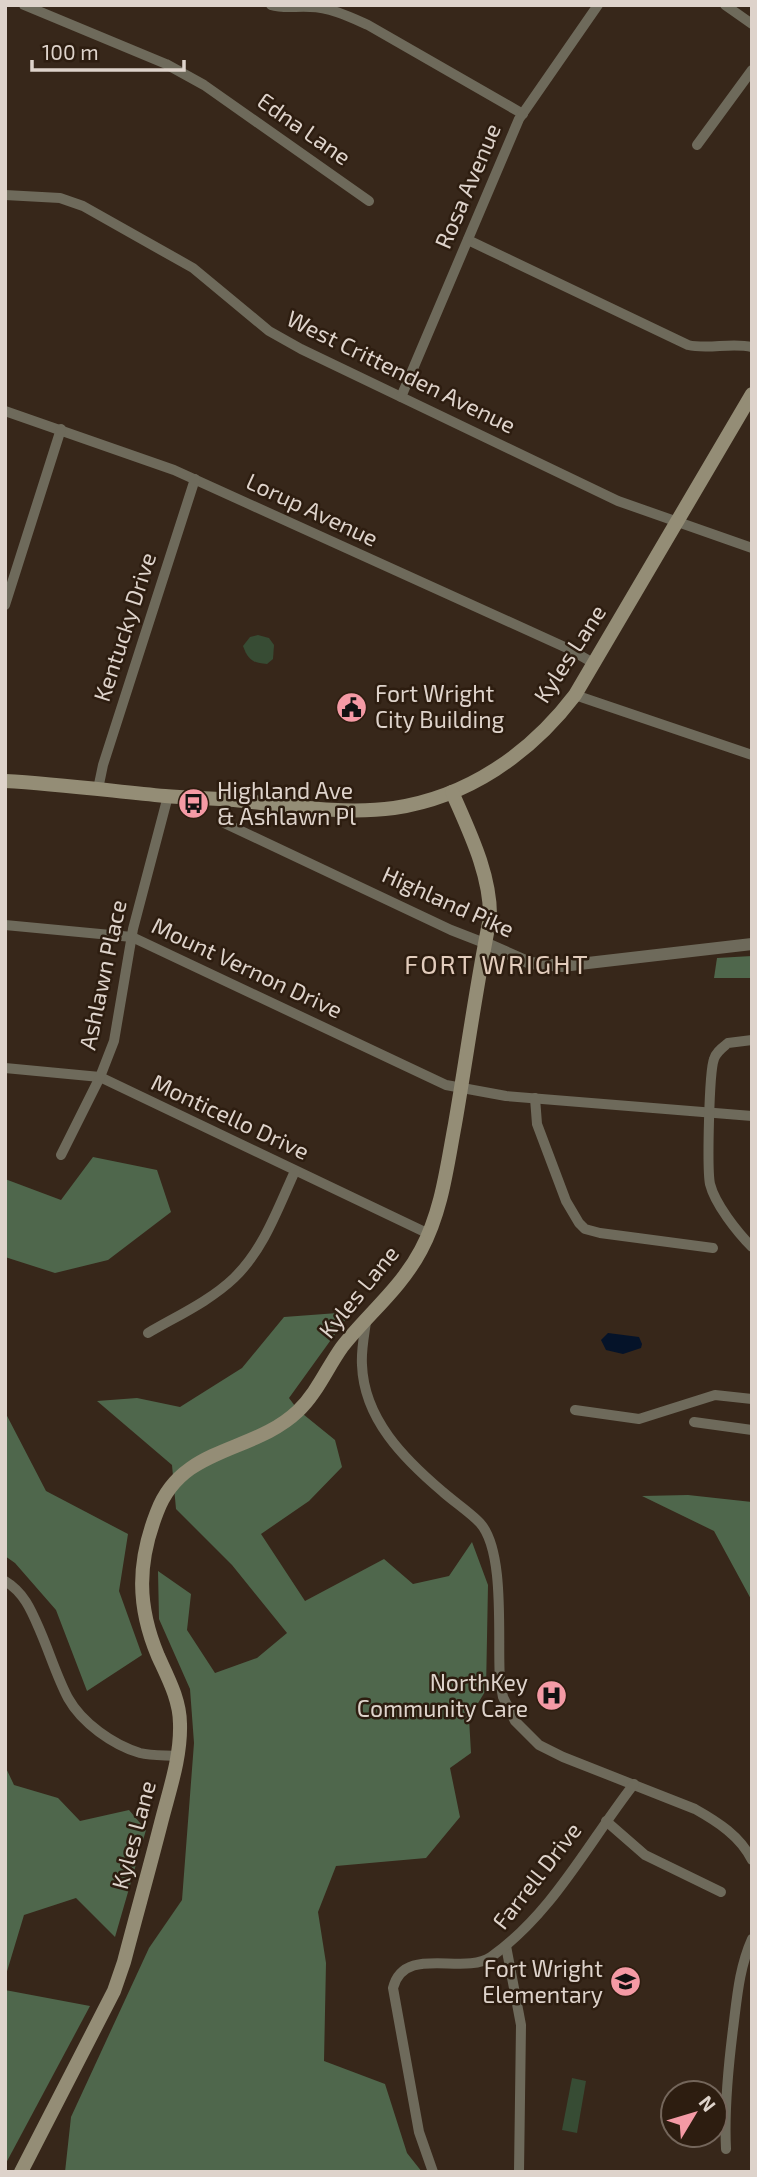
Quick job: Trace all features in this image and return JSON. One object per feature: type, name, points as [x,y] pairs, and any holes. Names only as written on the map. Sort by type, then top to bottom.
[{"type":"main road","name":"Kyles Lane","points":[[21,2172],[114,1991],[178,1756],[179,1712],[173,1688],[146,1624],[141,1590],[145,1551],[158,1509],[178,1479],[197,1462],[260,1436],[280,1425],[298,1410],[344,1345],[401,1281],[421,1252],[429,1234],[442,1192],[490,918],[489,893],[452,792],[490,773],[526,748],[544,732],[575,695],[752,394]]},
{"type":"main road","points":[[5,781],[368,810],[408,805],[452,792]]},
{"type":"street","name":"Edna Lane","points":[[24,5],[166,64],[204,85],[369,201]]},
{"type":"street","points":[[271,5],[295,8],[310,6],[368,25],[523,114]]},
{"type":"street","name":"Rosa Avenue","points":[[401,397],[523,114],[598,5]]},
{"type":"street","points":[[725,5],[752,24]]},
{"type":"street","points":[[697,145],[752,69]]},
{"type":"street","name":"West Crittenden Avenue","points":[[5,195],[47,196],[83,206],[193,268],[269,331],[301,349],[618,501],[752,548]]},
{"type":"street","points":[[468,240],[688,345],[701,348],[740,345],[752,347]]},
{"type":"street","name":"Lorup Avenue","points":[[5,411],[146,458],[195,479],[569,649],[595,664]]},
{"type":"street","points":[[5,605],[61,429]]},
{"type":"street","name":"Kentucky Drive","points":[[98,789],[103,765],[195,479]]},
{"type":"street","points":[[575,695],[752,755]]},
{"type":"street","name":"Ashlawn Place","points":[[61,1155],[100,1077],[114,1041],[132,937],[168,796]]},
{"type":"street","name":"Highland Pike","points":[[222,822],[451,930],[530,963],[562,966],[752,944]]},
{"type":"street","name":"Mount Vernon Drive","points":[[5,925],[132,937],[446,1085],[461,1089],[535,1098],[752,1116]]},
{"type":"street","points":[[752,1040],[728,1043],[714,1058],[709,1146],[710,1184],[734,1227],[752,1247]]},
{"type":"street","name":"Monticello Drive","points":[[5,1068],[100,1077],[429,1234]]},
{"type":"street","points":[[535,1098],[537,1124],[566,1201],[585,1229],[713,1248]]},
{"type":"street","points":[[148,1333],[217,1292],[245,1266],[268,1230],[295,1171]]},
{"type":"street","points":[[366,1322],[362,1368],[369,1401],[380,1424],[403,1455],[480,1523],[495,1556],[498,1577],[500,1681],[503,1697],[514,1721],[539,1745],[563,1757],[695,1809],[715,1820],[741,1843],[752,1860]]},
{"type":"street","points":[[575,1410],[639,1419],[715,1395],[752,1399]]},
{"type":"street","points":[[694,1422],[752,1430]]},
{"type":"street","points":[[5,1581],[16,1587],[28,1603],[69,1700],[86,1719],[110,1738],[138,1752],[178,1756]]},
{"type":"street","name":"Farrell Drive","points":[[519,2172],[521,2025],[506,1946],[528,1926],[548,1902],[634,1784]]},
{"type":"street","points":[[606,1821],[645,1855],[721,1892]]},
{"type":"street","points":[[727,2079],[740,1973],[752,1938]]},
{"type":"street","points":[[433,2172],[419,2132],[393,1987],[396,1977],[402,1970],[413,1966],[446,1962],[474,1964],[485,1961],[506,1946]]},
{"type":"green space","points":[[258,635],[269,638],[274,645],[273,659],[267,664],[252,660],[243,646],[250,637]]},
{"type":"green space","points":[[752,956],[752,978],[714,978],[717,958]]},
{"type":"green space","points":[[93,1157],[157,1170],[171,1212],[108,1260],[55,1273],[5,1257],[5,1179],[61,1200]]},
{"type":"green space","points":[[351,1312],[289,1398],[298,1410],[335,1440],[342,1467],[309,1501],[261,1534],[305,1601],[384,1559],[413,1584],[449,1576],[472,1542],[488,1585],[486,1690],[469,1718],[471,1753],[450,1768],[460,1817],[426,1858],[336,1866],[318,1912],[326,1963],[324,2061],[385,2084],[407,2153],[422,2172],[65,2172],[71,2117],[149,1948],[182,1900],[194,1743],[190,1689],[159,1619],[158,1571],[191,1594],[187,1630],[215,1673],[257,1658],[287,1633],[232,1565],[176,1509],[172,1465],[97,1401],[137,1398],[180,1407],[242,1368],[284,1317]]},
{"type":"green space","points":[[5,1412],[46,1491],[128,1534],[119,1591],[142,1655],[87,1691],[56,1610],[15,1563],[5,1556]]},
{"type":"green space","points":[[688,1495],[752,1502],[752,1601],[714,1531],[642,1496]]},
{"type":"green space","points":[[5,1766],[14,1785],[58,1798],[80,1821],[129,1810],[146,1830],[115,1937],[76,1898],[24,1915],[5,1978]]},
{"type":"green space","points":[[5,1990],[90,2006],[5,2165]]},
{"type":"green space","points":[[572,2078],[586,2081],[577,2133],[562,2130]]},
{"type":"water","points":[[608,1333],[639,1337],[641,1348],[623,1354],[606,1350],[601,1340]]},
{"type":"place","name":"Fort Wright City Building","points":[[352,707]]},
{"type":"place","name":"Highland Ave & Ashlawn Pl","points":[[194,804]]},
{"type":"place","name":"NorthKey Community Care","points":[[551,1696]]},
{"type":"place","name":"Fort Wright Elementary","points":[[626,1982]]},
{"type":"district","name":"FORT WRIGHT","points":[[497,965]]}]
